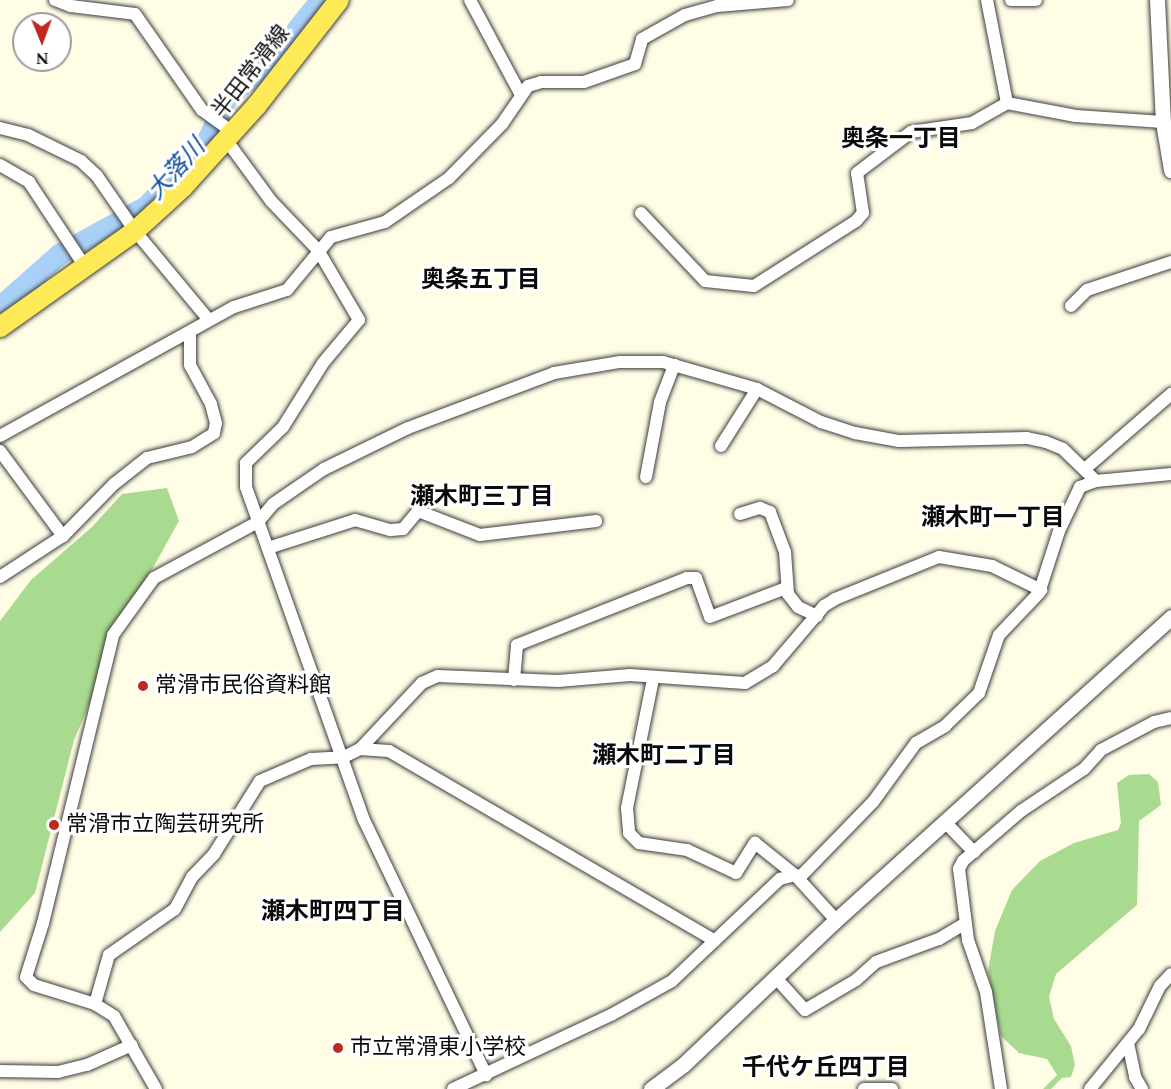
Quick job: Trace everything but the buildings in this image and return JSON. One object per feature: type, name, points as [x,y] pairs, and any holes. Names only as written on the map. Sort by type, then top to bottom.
[{"type":"main road","name":"半田常滑線","points":[[0,327],[83,262],[128,221],[221,127],[339,0]]},
{"type":"street","points":[[55,0],[71,6],[135,14],[202,110],[221,127],[271,201],[318,250],[359,320],[323,363],[284,427],[246,463],[246,487],[372,836],[486,1075]]},
{"type":"street","points":[[470,0],[521,95]]},
{"type":"street","points":[[0,436],[234,307],[287,290],[300,279],[318,250],[343,231],[385,222],[437,188],[502,124],[528,86],[541,82],[584,82],[634,64],[642,39],[685,15],[716,3],[788,0]]},
{"type":"street","points":[[987,0],[1007,103]]},
{"type":"street","points":[[1011,0],[1029,1]]},
{"type":"street","points":[[1157,0],[1163,122],[1171,170]]},
{"type":"street","points":[[641,213],[705,281],[754,286],[856,221],[863,213],[857,173],[887,154],[902,137],[911,132],[972,123],[1007,103],[1076,116],[1163,122]]},
{"type":"street","points":[[0,128],[28,135],[81,161],[97,176],[128,221],[209,320]]},
{"type":"street","points":[[0,165],[29,182],[83,262]]},
{"type":"street","points":[[1071,306],[1087,290],[1171,262]]},
{"type":"street","points":[[0,577],[63,536],[114,484],[147,458],[192,447],[214,434],[216,423],[211,404],[190,365],[190,333]]},
{"type":"street","points":[[156,1089],[114,1016],[94,1004],[34,985],[26,977],[113,635],[154,578],[258,522],[273,504],[324,469],[408,428],[545,376],[620,362],[674,365],[757,389],[821,422],[855,434],[899,441],[1027,438],[1063,449],[1086,468],[1096,481]]},
{"type":"street","points":[[646,477],[660,402],[674,365]]},
{"type":"street","points":[[722,446],[757,389]]},
{"type":"street","points":[[1086,468],[1171,394]]},
{"type":"street","points":[[0,451],[63,536]]},
{"type":"street","points":[[453,1089],[486,1075],[672,981],[780,879],[797,877],[873,802],[916,743],[945,726],[979,693],[999,635],[1041,590],[1059,531],[1080,488],[1096,481],[1171,474]]},
{"type":"street","points":[[740,514],[760,508],[770,512],[785,552],[786,588],[798,607],[817,616]]},
{"type":"street","points":[[268,548],[355,520],[391,530],[403,529],[418,511],[480,535],[596,522]]},
{"type":"street","points":[[94,1004],[109,955],[175,909],[192,877],[214,854],[260,781],[311,759],[344,757],[360,749],[422,683],[438,676],[514,680],[598,680],[630,675],[652,679],[737,684],[751,681],[773,666],[835,599],[939,557],[992,566],[1041,590]]},
{"type":"street","points":[[514,680],[517,645],[687,578],[696,578],[710,617],[786,588]]},
{"type":"street","points":[[651,1089],[683,1065],[836,920],[1171,617]]},
{"type":"street","points":[[652,679],[627,808],[629,833],[639,843],[687,850],[736,873],[755,843],[797,877],[836,920]]},
{"type":"street","points":[[1001,1089],[986,992],[966,923],[959,868],[1021,811],[1084,769],[1101,750],[1154,722],[1171,718]]},
{"type":"street","points":[[360,749],[389,751],[715,942]]},
{"type":"street","points":[[945,822],[974,852]]},
{"type":"street","points":[[776,978],[805,1010],[856,980],[876,962],[939,939],[966,923]]},
{"type":"street","points":[[1090,1089],[1128,1043],[1160,986],[1171,974]]},
{"type":"street","points":[[1128,1043],[1135,1077],[1142,1089]]},
{"type":"street","points":[[0,1071],[58,1072],[87,1065],[132,1045]]},
{"type":"street","points":[[864,1089],[892,1089]]},
{"type":"green space","points":[[167,488],[179,521],[130,609],[74,740],[35,893],[0,932],[0,621],[31,580],[92,527],[122,494]]},
{"type":"green space","points":[[1149,774],[1158,782],[1161,805],[1139,821],[1137,905],[1056,974],[1049,997],[1054,1019],[1071,1046],[1075,1065],[1071,1077],[1062,1078],[1051,1089],[1043,1089],[1057,1075],[1047,1059],[1019,1053],[1001,1036],[988,971],[995,931],[1012,890],[1040,861],[1074,843],[1118,830],[1121,823],[1117,783],[1129,775]]},
{"type":"waterway","name":"大落川","points":[[0,306],[59,254],[146,206],[207,140],[228,95],[266,67],[320,0]]},
{"type":"place","name":"常滑市民俗資料館","points":[[143,686]]},
{"type":"place","name":"常滑市立陶芸研究所","points":[[54,825]]},
{"type":"place","name":"市立常滑東小学校","points":[[338,1048]]},
{"type":"district","name":"奥条一丁目","points":[[901,140]]},
{"type":"district","name":"奥条五丁目","points":[[481,281]]},
{"type":"district","name":"瀬木町三丁目","points":[[482,498]]},
{"type":"district","name":"瀬木町一丁目","points":[[993,519]]},
{"type":"district","name":"瀬木町二丁目","points":[[664,757]]},
{"type":"district","name":"瀬木町四丁目","points":[[333,913]]},
{"type":"district","name":"千代ケ丘四丁目","points":[[826,1069]]}]
